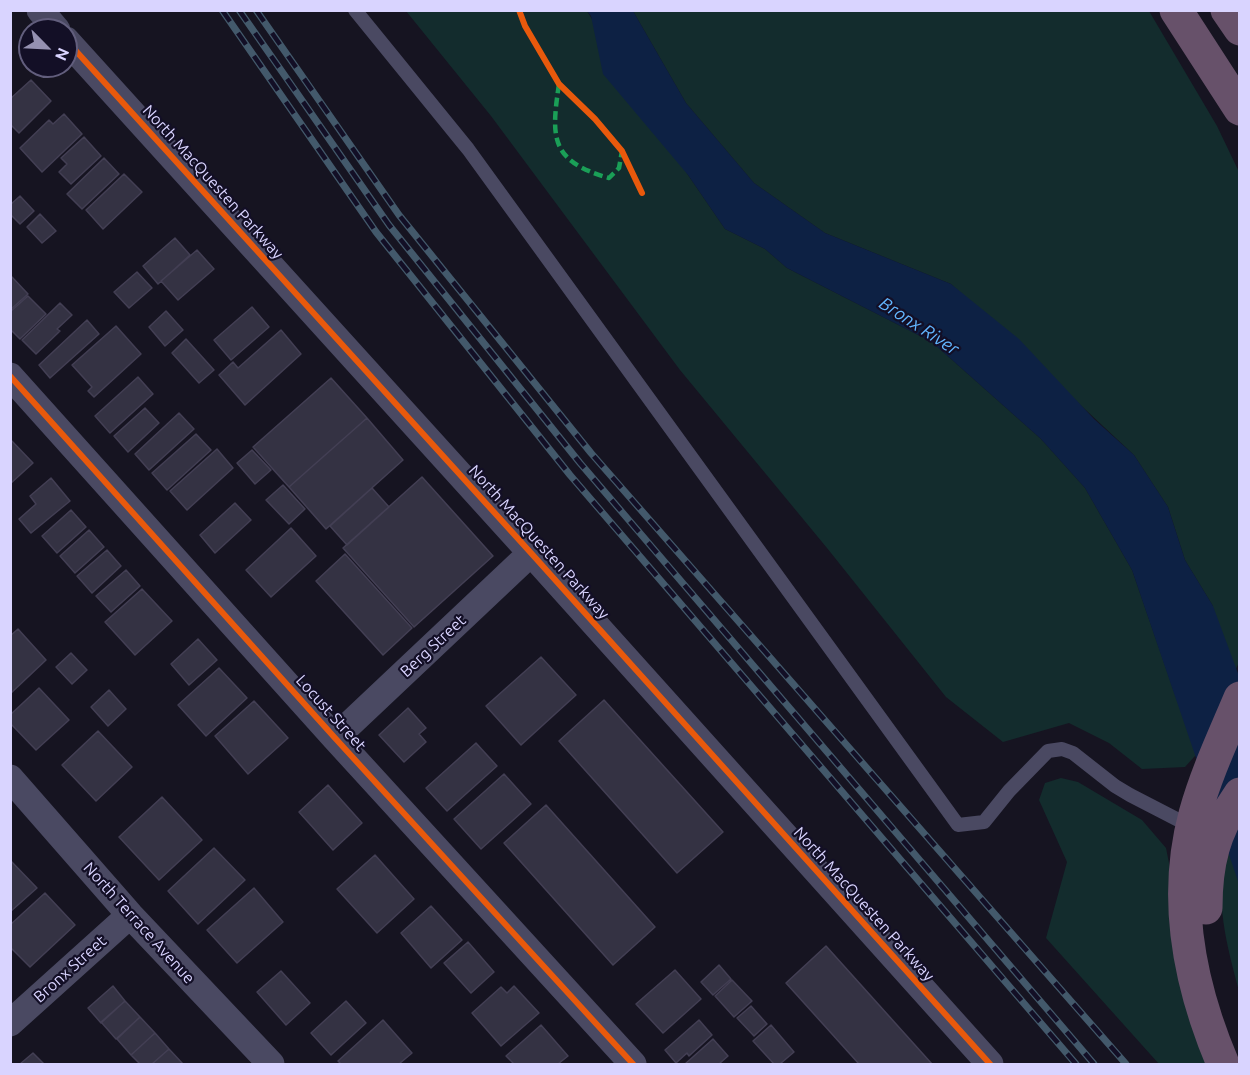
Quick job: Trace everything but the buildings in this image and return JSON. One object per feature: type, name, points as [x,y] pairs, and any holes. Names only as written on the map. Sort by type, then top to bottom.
[{"type":"highway","points":[[1176,10],[1238,109]]},
{"type":"highway","points":[[1227,10],[1239,29]]},
{"type":"highway","points":[[1223,1065],[1206,1020],[1188,952],[1184,888],[1192,827],[1209,771],[1239,698]]},
{"type":"highway","points":[[1239,794],[1215,837],[1208,870],[1206,909],[1209,949],[1226,1014],[1239,1049]]},
{"type":"street","name":"North MacQuesten Parkway","points":[[78,53],[531,553],[990,1065]]},
{"type":"street","name":"Locust Street","points":[[10,376],[633,1065]]},
{"type":"street","name":"Berg Street","points":[[335,738],[531,553]]},
{"type":"street","name":"North Terrace Avenue","points":[[10,778],[130,915],[271,1065]]},
{"type":"street","name":"Bronx Street","points":[[10,1023],[130,915]]},
{"type":"lane","points":[[355,10],[468,149],[958,825],[984,822],[1009,791],[1048,751],[1062,749],[1073,753],[1114,786],[1192,827]]},
{"type":"green space","points":[[406,11],[587,11],[688,175],[725,229],[765,249],[787,268],[932,342],[1041,439],[1085,488],[1132,570],[1178,703],[1213,606],[1185,560],[1168,507],[1134,455],[951,284],[825,233],[754,183],[686,103],[633,11],[1149,11],[1217,126],[1240,174],[1239,662],[1204,746],[1185,767],[1142,769],[1109,743],[1069,723],[1003,742],[946,697],[680,370],[491,116]]},
{"type":"green space","points":[[1061,778],[1078,782],[1142,820],[1166,848],[1209,1064],[1159,1064],[1046,938],[1067,862],[1039,800],[1045,783]]},
{"type":"green space","points":[[1239,817],[1239,991],[1226,940],[1221,887],[1226,852]]},
{"type":"water","name":"Bronx River","points":[[587,11],[633,11],[686,103],[754,183],[825,233],[951,284],[1019,339],[1094,419],[1134,455],[1168,507],[1185,560],[1213,606],[1239,676],[1239,884],[1132,570],[1085,488],[1041,439],[932,342],[787,268],[765,249],[725,229],[688,175],[603,74],[591,16]]},
{"type":"railway","points":[[222,10],[376,232],[570,475],[1076,1064]]},
{"type":"railway","points":[[239,10],[389,225],[580,463],[1094,1064]]},
{"type":"railway","points":[[256,10],[399,215],[591,453],[1126,1064]]},
{"type":"marked path","points":[[559,84],[555,119],[556,133],[565,155],[575,164],[609,178],[619,168],[622,151]]},
{"type":"cycle path","points":[[519,10],[525,26],[559,84],[595,119],[622,151],[642,193]]},
{"type":"cycle path","points":[[78,53],[990,1064]]},
{"type":"cycle path","points":[[10,376],[335,738],[633,1064]]}]
